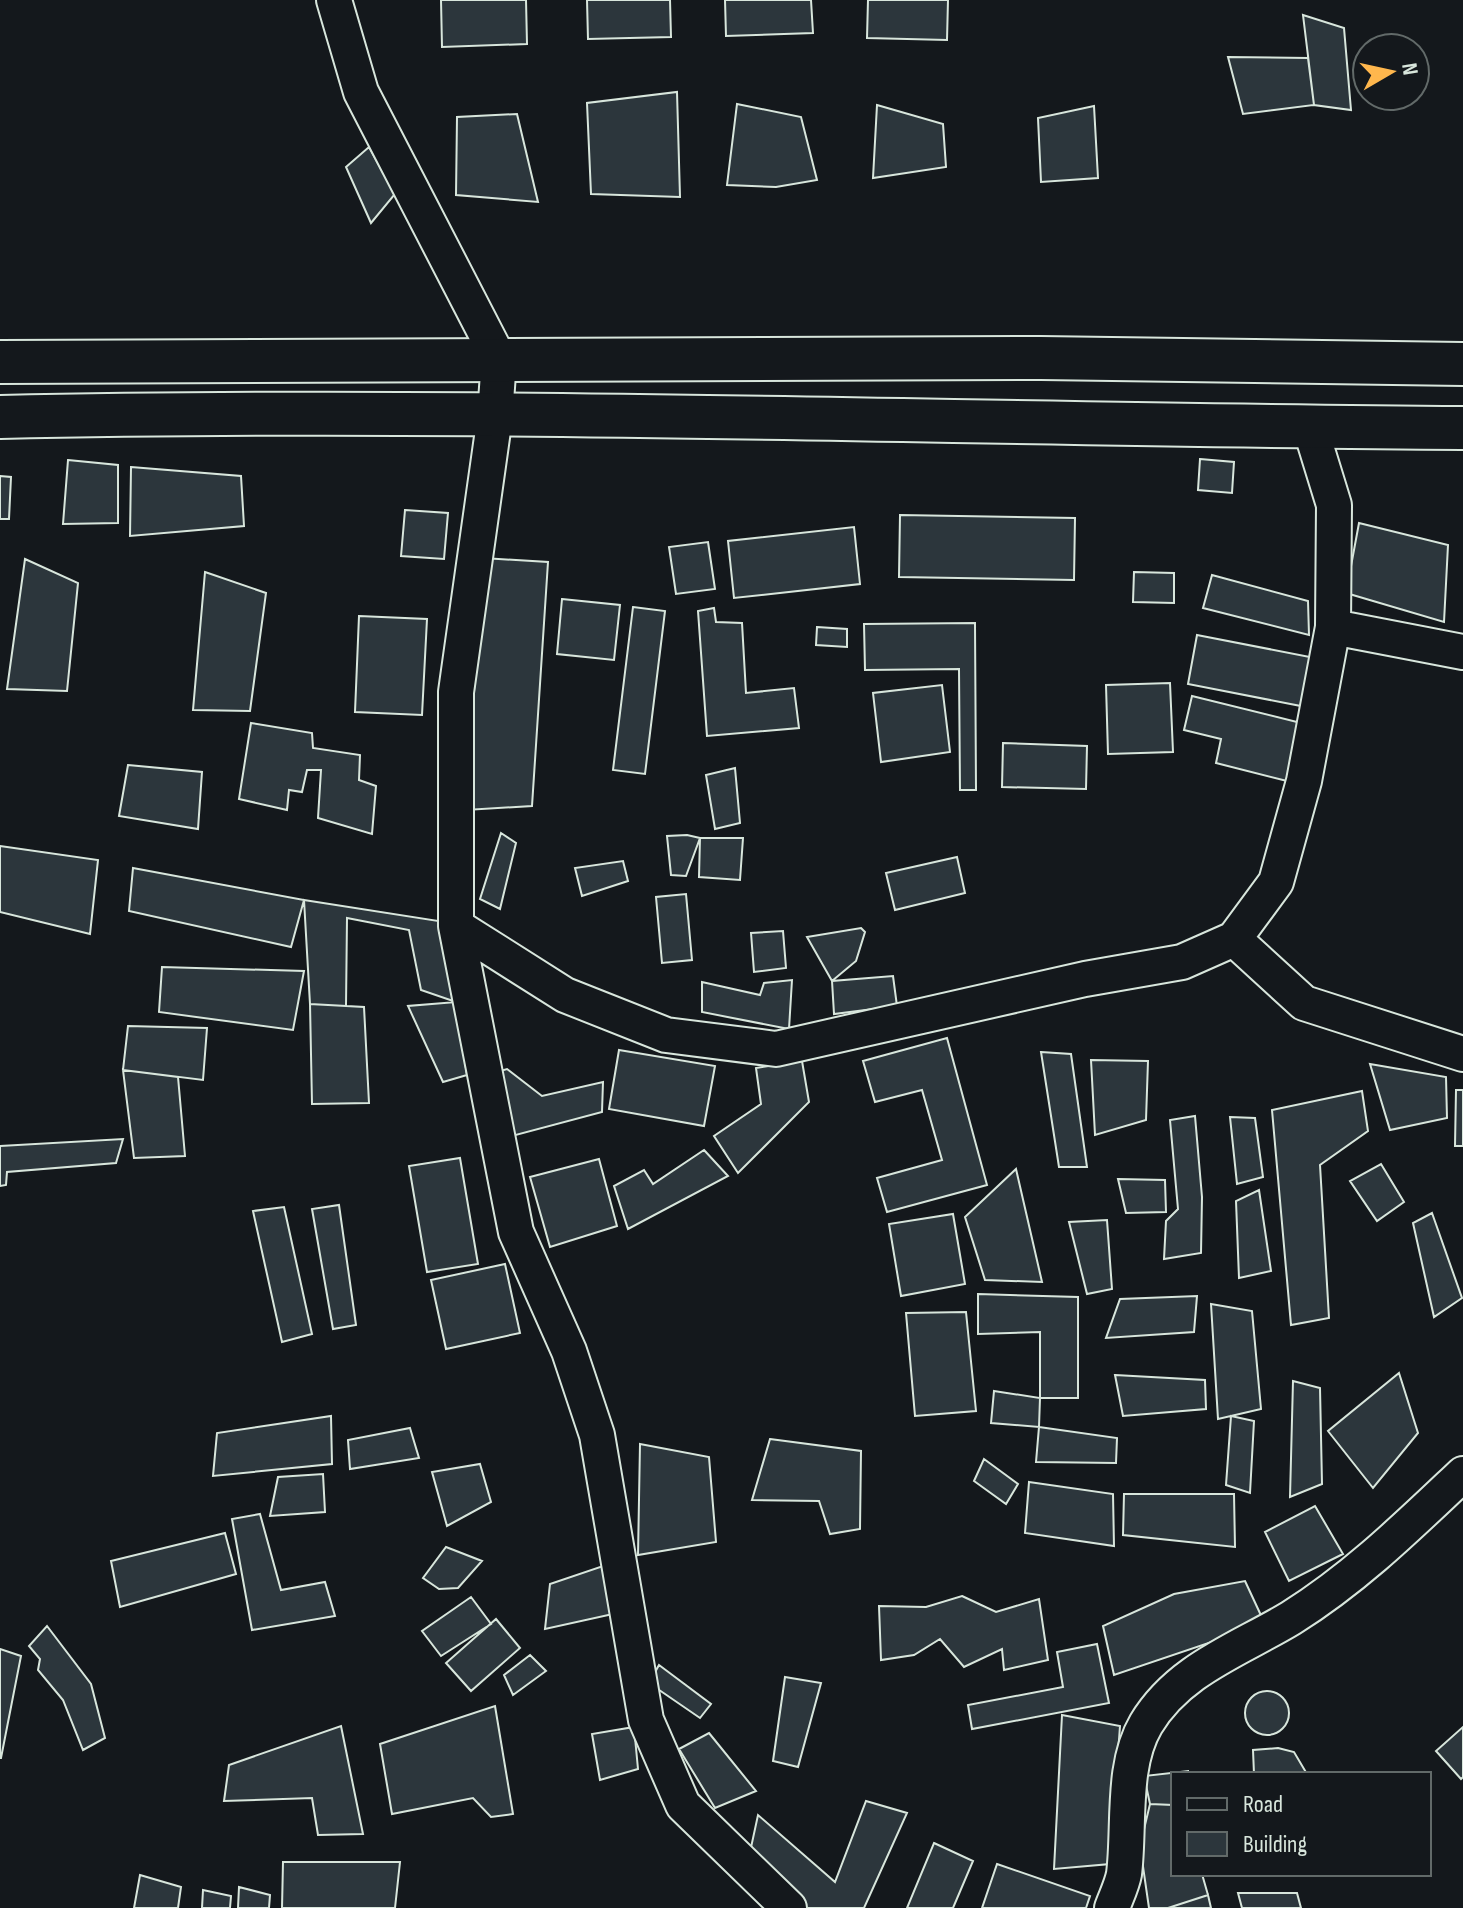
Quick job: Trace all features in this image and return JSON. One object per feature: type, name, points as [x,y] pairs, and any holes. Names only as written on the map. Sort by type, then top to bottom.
[{"type":"street","points":[[334,0],[361,92],[499,359],[495,416],[456,692],[456,926],[516,1232],[569,1351],[597,1435],[646,1720],[683,1805],[789,1908]]},
{"type":"street","points":[[0,362],[1041,358],[1463,364]]},
{"type":"street","points":[[0,417],[158,413],[1463,428]]},
{"type":"street","points":[[456,926],[565,995],[666,1035],[776,1049],[1085,979],[1182,962],[1234,939],[1276,882],[1304,781],[1333,627],[1334,505],[1310,427]]},
{"type":"street","points":[[1333,627],[1463,652]]},
{"type":"street","points":[[1234,939],[1304,1003],[1463,1054]]},
{"type":"street","points":[[1112,1908],[1123,1877],[1133,1764],[1145,1725],[1176,1689],[1216,1658],[1291,1618],[1370,1562],[1463,1474]]},
{"type":"building","points":[[441,0],[526,0],[527,44],[442,47]]},
{"type":"building","points":[[587,0],[670,0],[671,37],[588,39]]},
{"type":"building","points":[[725,0],[811,0],[813,33],[726,36]]},
{"type":"building","points":[[868,0],[948,0],[947,40],[867,38]]},
{"type":"building","points":[[1303,15],[1344,28],[1351,110],[1314,105]]},
{"type":"building","points":[[1228,57],[1308,58],[1314,105],[1243,114]]},
{"type":"building","points":[[677,92],[680,197],[591,194],[587,103]]},
{"type":"building","points":[[737,104],[801,117],[817,180],[776,187],[727,185]]},
{"type":"building","points":[[877,105],[943,124],[946,167],[873,178]]},
{"type":"building","points":[[1094,106],[1098,178],[1041,182],[1038,118]]},
{"type":"building","points":[[517,114],[538,202],[456,195],[457,117]]},
{"type":"building","points":[[369,147],[395,194],[371,223],[346,167]]},
{"type":"building","points":[[1200,459],[1234,462],[1232,493],[1198,490]]},
{"type":"building","points":[[68,460],[118,465],[118,523],[63,524]]},
{"type":"building","points":[[131,467],[241,476],[244,526],[130,536]]},
{"type":"building","points":[[0,476],[11,477],[9,519],[0,519]]},
{"type":"building","points":[[405,510],[448,513],[444,559],[401,556]]},
{"type":"building","points":[[900,515],[1075,518],[1074,580],[899,577]]},
{"type":"building","points":[[1359,523],[1448,545],[1444,622],[1346,593]]},
{"type":"building","points":[[854,527],[860,584],[734,598],[728,541]]},
{"type":"building","points":[[708,542],[715,589],[676,594],[669,547]]},
{"type":"building","points":[[483,558],[548,562],[532,806],[466,810]]},
{"type":"building","points":[[25,559],[78,583],[67,691],[7,689]]},
{"type":"building","points":[[205,572],[266,593],[250,711],[193,710]]},
{"type":"building","points":[[1134,572],[1174,573],[1174,603],[1133,602]]},
{"type":"building","points":[[1212,575],[1308,601],[1309,635],[1203,608]]},
{"type":"building","points":[[562,599],[620,605],[614,660],[557,654]]},
{"type":"building","points":[[633,607],[665,611],[645,774],[613,770]]},
{"type":"building","points":[[714,608],[716,622],[742,623],[746,693],[794,688],[799,728],[707,736],[698,611]]},
{"type":"building","points":[[359,616],[427,619],[422,715],[355,712]]},
{"type":"building","points":[[975,623],[976,790],[960,790],[959,669],[865,670],[864,624]]},
{"type":"building","points":[[817,627],[847,629],[847,647],[816,645]]},
{"type":"building","points":[[1197,635],[1315,658],[1306,707],[1188,684]]},
{"type":"building","points":[[1170,683],[1173,752],[1108,754],[1106,685]]},
{"type":"building","points":[[942,685],[950,752],[881,762],[873,693]]},
{"type":"building","points":[[1192,696],[1309,725],[1295,783],[1216,763],[1221,739],[1184,730]]},
{"type":"building","points":[[251,723],[312,733],[313,748],[360,755],[359,780],[376,786],[372,834],[318,818],[321,770],[307,770],[302,792],[289,790],[287,810],[239,799]]},
{"type":"building","points":[[1003,743],[1087,746],[1086,789],[1002,787]]},
{"type":"building","points":[[128,765],[202,772],[198,829],[119,816]]},
{"type":"building","points":[[735,768],[740,823],[715,829],[706,775]]},
{"type":"building","points":[[501,833],[516,843],[500,909],[480,899]]},
{"type":"building","points":[[667,836],[700,838],[686,876],[671,875]]},
{"type":"building","points":[[700,838],[743,838],[740,880],[699,877]]},
{"type":"building","points":[[0,846],[98,860],[90,934],[0,912]]},
{"type":"building","points":[[957,857],[965,893],[895,910],[886,873]]},
{"type":"building","points":[[623,861],[628,881],[582,896],[575,868]]},
{"type":"building","points":[[133,868],[304,900],[291,947],[129,911]]},
{"type":"building","points":[[686,894],[692,960],[662,963],[656,897]]},
{"type":"building","points":[[304,900],[445,922],[456,1002],[421,990],[409,930],[347,918],[346,1006],[310,1004]]},
{"type":"building","points":[[861,928],[865,932],[856,961],[832,981],[807,937]]},
{"type":"building","points":[[783,931],[786,968],[754,972],[751,933]]},
{"type":"building","points":[[162,967],[304,971],[293,1030],[159,1012]]},
{"type":"building","points":[[893,976],[897,1006],[834,1014],[832,981]]},
{"type":"building","points":[[792,980],[789,1029],[702,1012],[702,982],[760,995],[764,983]]},
{"type":"building","points":[[456,1002],[467,1075],[443,1082],[408,1006]]},
{"type":"building","points":[[310,1004],[364,1007],[369,1103],[312,1104]]},
{"type":"building","points":[[128,1026],[207,1028],[203,1080],[123,1070]]},
{"type":"building","points":[[947,1038],[987,1185],[887,1212],[877,1178],[942,1160],[922,1090],[875,1102],[863,1061]]},
{"type":"building","points":[[619,1050],[715,1066],[704,1126],[609,1109]]},
{"type":"building","points":[[1041,1052],[1071,1054],[1087,1167],[1059,1167]]},
{"type":"building","points":[[1091,1060],[1148,1061],[1146,1120],[1095,1135]]},
{"type":"building","points":[[802,1061],[809,1102],[738,1173],[714,1136],[761,1104],[756,1068]]},
{"type":"building","points":[[1370,1064],[1446,1077],[1447,1118],[1390,1130]]},
{"type":"building","points":[[507,1069],[542,1096],[603,1082],[602,1112],[508,1137],[497,1072]]},
{"type":"building","points":[[123,1070],[178,1077],[185,1156],[134,1158]]},
{"type":"building","points":[[1456,1090],[1463,1090],[1463,1146],[1455,1146]]},
{"type":"building","points":[[1362,1091],[1368,1131],[1320,1165],[1329,1318],[1291,1325],[1272,1110]]},
{"type":"building","points":[[1195,1116],[1202,1197],[1201,1253],[1164,1259],[1166,1221],[1178,1209],[1170,1120]]},
{"type":"building","points":[[1230,1117],[1255,1118],[1263,1177],[1237,1184]]},
{"type":"building","points":[[123,1139],[116,1163],[7,1172],[6,1185],[0,1186],[0,1146]]},
{"type":"building","points":[[704,1150],[728,1176],[628,1229],[614,1186],[644,1170],[653,1184]]},
{"type":"building","points":[[460,1158],[478,1264],[427,1272],[409,1166]]},
{"type":"building","points":[[599,1159],[617,1226],[550,1247],[530,1177]]},
{"type":"building","points":[[1381,1164],[1404,1202],[1377,1221],[1350,1181]]},
{"type":"building","points":[[1016,1169],[1042,1282],[985,1280],[965,1217]]},
{"type":"building","points":[[1118,1179],[1165,1180],[1166,1212],[1126,1213]]},
{"type":"building","points":[[1259,1190],[1271,1271],[1239,1278],[1236,1201]]},
{"type":"building","points":[[339,1205],[356,1325],[333,1329],[312,1209]]},
{"type":"building","points":[[284,1207],[312,1334],[282,1342],[253,1211]]},
{"type":"building","points":[[1432,1213],[1462,1298],[1434,1317],[1413,1223]]},
{"type":"building","points":[[953,1214],[965,1284],[901,1296],[889,1224]]},
{"type":"building","points":[[1107,1220],[1112,1289],[1087,1294],[1069,1222]]},
{"type":"building","points":[[505,1264],[520,1333],[446,1349],[431,1280]]},
{"type":"building","points":[[978,1294],[1078,1297],[1078,1398],[1040,1398],[1040,1332],[978,1334]]},
{"type":"building","points":[[1197,1296],[1194,1332],[1106,1338],[1120,1299]]},
{"type":"building","points":[[1211,1304],[1252,1311],[1261,1409],[1218,1419]]},
{"type":"building","points":[[966,1312],[976,1411],[915,1416],[906,1313]]},
{"type":"building","points":[[1399,1373],[1418,1433],[1373,1488],[1328,1431]]},
{"type":"building","points":[[1115,1375],[1205,1380],[1206,1409],[1123,1416]]},
{"type":"building","points":[[1293,1381],[1320,1388],[1322,1484],[1290,1497]]},
{"type":"building","points":[[994,1391],[1040,1398],[1039,1427],[991,1423]]},
{"type":"building","points":[[331,1416],[332,1464],[213,1476],[217,1433]]},
{"type":"building","points":[[1231,1416],[1254,1421],[1250,1493],[1226,1485]]},
{"type":"building","points":[[1039,1427],[1117,1438],[1116,1463],[1036,1462]]},
{"type":"building","points":[[410,1428],[419,1458],[350,1469],[348,1440]]},
{"type":"building","points":[[770,1439],[861,1451],[860,1529],[830,1534],[819,1501],[752,1500]]},
{"type":"building","points":[[640,1444],[709,1457],[716,1542],[638,1555]]},
{"type":"building","points":[[984,1459],[1018,1484],[1006,1504],[974,1481]]},
{"type":"building","points":[[480,1464],[491,1502],[447,1526],[432,1472]]},
{"type":"building","points":[[323,1474],[325,1512],[270,1516],[278,1477]]},
{"type":"building","points":[[1029,1482],[1113,1494],[1114,1546],[1025,1533]]},
{"type":"building","points":[[1124,1494],[1234,1494],[1235,1547],[1123,1535]]},
{"type":"building","points":[[1315,1506],[1343,1554],[1289,1581],[1265,1532]]},
{"type":"building","points":[[260,1514],[281,1590],[325,1582],[335,1616],[252,1630],[232,1519]]},
{"type":"building","points":[[225,1533],[236,1574],[120,1607],[111,1561]]},
{"type":"building","points":[[446,1547],[482,1561],[458,1588],[439,1589],[423,1578]]},
{"type":"building","points":[[606,1565],[613,1614],[545,1629],[550,1584]]},
{"type":"building","points":[[1245,1581],[1265,1624],[1114,1675],[1103,1626],[1174,1594]]},
{"type":"building","points":[[962,1596],[996,1612],[1039,1599],[1048,1660],[1004,1670],[1002,1649],[964,1667],[940,1639],[914,1655],[881,1660],[879,1606],[926,1607]]},
{"type":"building","points":[[471,1597],[491,1624],[441,1656],[422,1631]]},
{"type":"building","points":[[496,1619],[520,1648],[471,1691],[446,1663]]},
{"type":"building","points":[[47,1626],[91,1684],[105,1738],[83,1750],[63,1700],[38,1670],[40,1659],[29,1646]]},
{"type":"building","points":[[1097,1644],[1109,1703],[972,1729],[968,1705],[1063,1687],[1057,1652]]},
{"type":"building","points":[[0,1649],[21,1656],[1,1758],[0,1758]]},
{"type":"building","points":[[530,1655],[546,1671],[513,1695],[504,1675]]},
{"type":"building","points":[[659,1665],[711,1704],[700,1718],[649,1683]]},
{"type":"building","points":[[785,1677],[821,1683],[798,1767],[773,1761]]},
{"type":"building","points":[[1267,1691],[1282,1698],[1289,1713],[1282,1728],[1267,1735],[1252,1728],[1245,1713],[1252,1698]]},
{"type":"building","points":[[495,1706],[513,1814],[491,1817],[473,1798],[392,1814],[380,1744]]},
{"type":"building","points":[[1062,1715],[1120,1726],[1110,1864],[1054,1869]]},
{"type":"building","points":[[341,1726],[363,1834],[318,1835],[312,1798],[224,1801],[229,1765]]},
{"type":"building","points":[[634,1727],[638,1769],[600,1780],[592,1734]]},
{"type":"building","points":[[1463,1727],[1463,1777],[1461,1779],[1436,1751]]},
{"type":"building","points":[[709,1733],[756,1791],[715,1808],[679,1749]]},
{"type":"building","points":[[1278,1748],[1294,1752],[1306,1772],[1254,1772],[1253,1750]]},
{"type":"building","points":[[1171,1773],[1171,1805],[1150,1804],[1144,1776]]},
{"type":"building","points":[[866,1801],[907,1813],[864,1908],[804,1908],[747,1866],[758,1815],[835,1882]]},
{"type":"building","points":[[1150,1804],[1171,1805],[1171,1876],[1203,1876],[1208,1895],[1168,1908],[1149,1908],[1140,1846]]},
{"type":"building","points":[[934,1843],[973,1861],[953,1908],[907,1908]]},
{"type":"building","points":[[283,1862],[400,1862],[395,1908],[282,1908]]},
{"type":"building","points":[[997,1864],[1090,1896],[1086,1908],[982,1908]]},
{"type":"building","points":[[140,1875],[181,1887],[178,1908],[134,1908]]},
{"type":"building","points":[[239,1887],[270,1895],[269,1908],[238,1908]]},
{"type":"building","points":[[203,1890],[231,1896],[230,1908],[202,1908]]},
{"type":"building","points":[[1238,1893],[1297,1893],[1301,1908],[1242,1908]]},
{"type":"building","points":[[1208,1895],[1211,1908],[1168,1908]]}]
